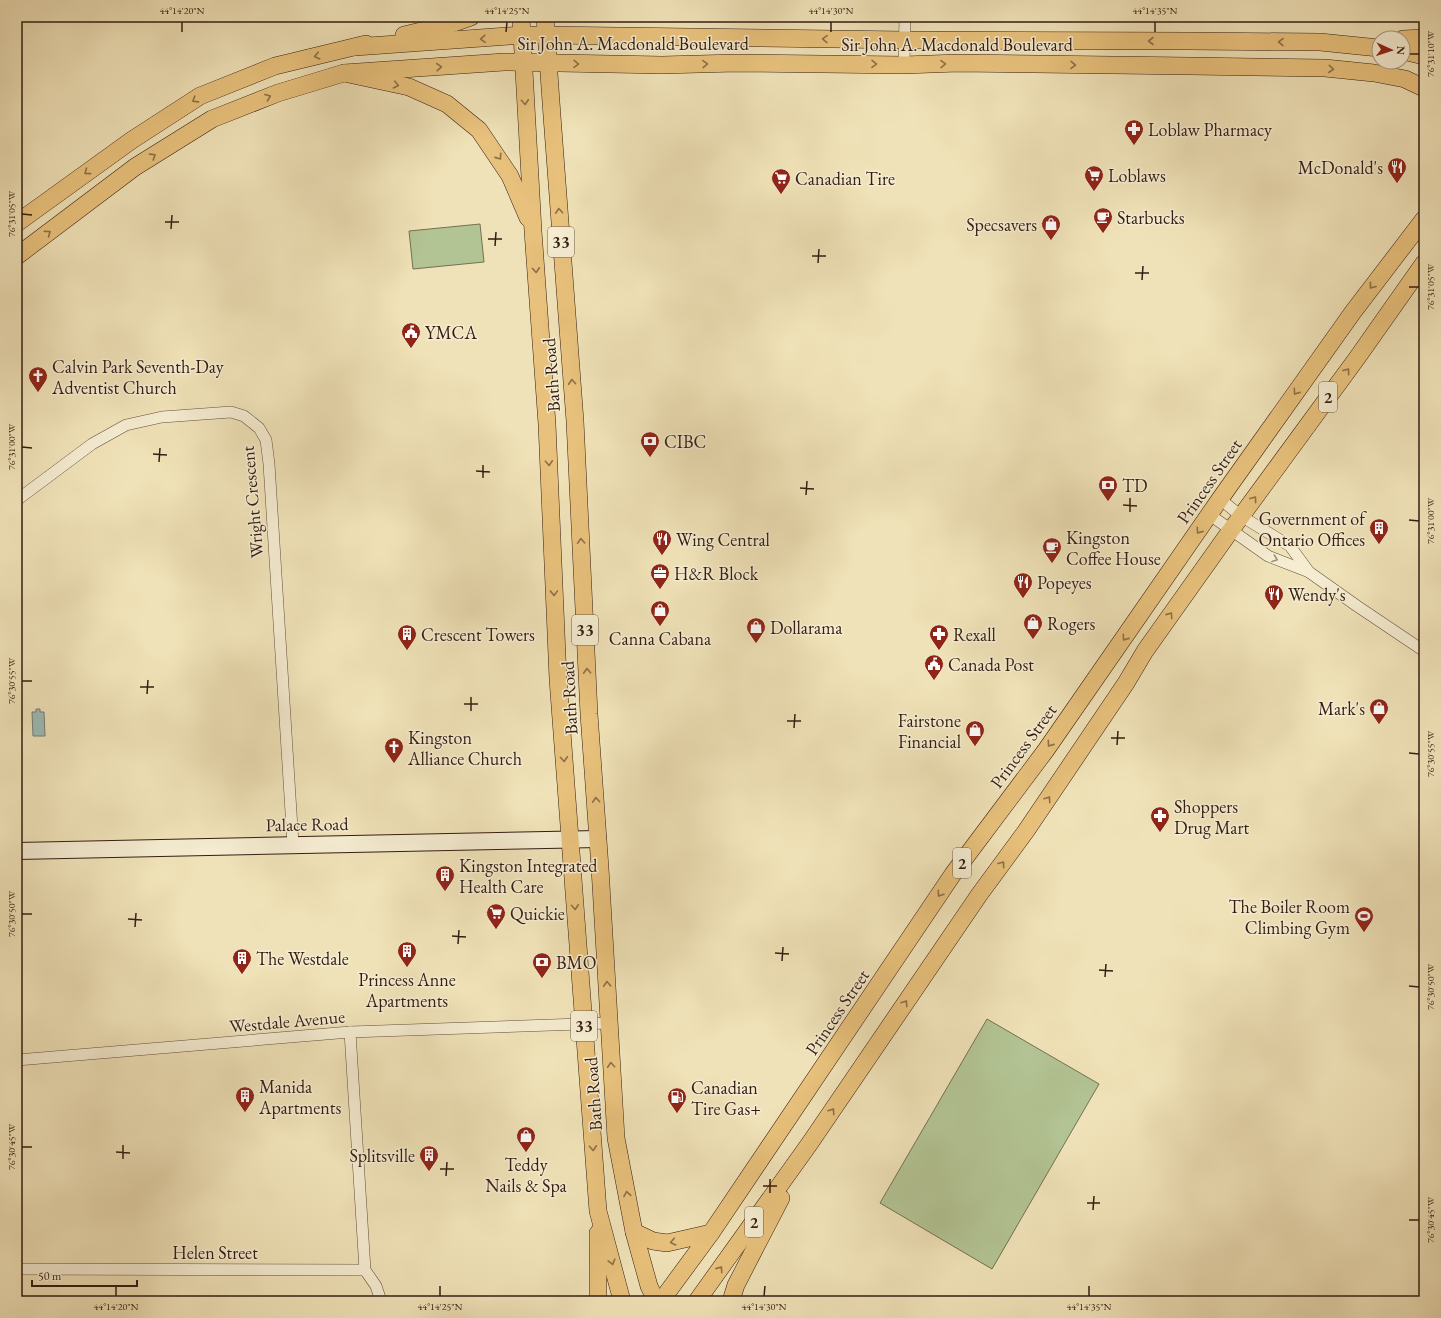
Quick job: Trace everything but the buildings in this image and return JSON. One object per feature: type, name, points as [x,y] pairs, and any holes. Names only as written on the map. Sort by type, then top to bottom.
[{"type":"main road","points":[[17,223],[132,140],[200,96],[275,66],[451,24],[471,17]]},
{"type":"main road","name":"Bath Road","points":[[521,17],[522,64],[547,424],[558,679],[598,1211],[622,1301]]},
{"type":"main road","name":"Bath Road","points":[[545,17],[575,421],[589,714],[616,1138],[634,1232],[649,1286],[656,1301]]},
{"type":"main road","name":"Sir John A. Macdonald Boulevard","points":[[355,47],[522,35],[546,35],[905,40],[1320,42],[1371,47]]},
{"type":"main road","points":[[1411,39],[1424,38]]},
{"type":"main road","points":[[1320,42],[1371,40]]},
{"type":"main road","points":[[1411,53],[1424,56]]},
{"type":"main road","name":"Sir John A. Macdonald Boulevard","points":[[17,256],[135,167],[212,119],[278,93],[344,74],[504,62],[522,64],[662,65],[736,63],[904,65],[958,63],[1325,68],[1374,73],[1405,79],[1424,88]]},
{"type":"main road","points":[[344,74],[409,88],[447,104],[479,130],[510,176],[533,231]]},
{"type":"main road","points":[[1405,79],[1424,100]]},
{"type":"main road","name":"Princess Street","points":[[661,1301],[711,1233],[953,874],[1046,750],[1210,515],[1220,498],[1353,312],[1424,219]]},
{"type":"main road","name":"2","points":[[697,1301],[810,1143],[979,895],[1041,809],[1145,651],[1424,263]]},
{"type":"main road","points":[[731,1301],[736,1285],[810,1143]]},
{"type":"main road","points":[[598,1211],[598,1301]]},
{"type":"main road","points":[[634,1232],[654,1241],[667,1244],[711,1233]]},
{"type":"street","points":[[904,65],[905,17]]},
{"type":"street","name":"Wright Crescent","points":[[17,500],[92,444],[126,425],[162,417],[231,412],[244,416],[259,428],[266,440],[269,464],[293,844]]},
{"type":"street","points":[[1220,498],[1242,516],[1290,546],[1309,572]]},
{"type":"street","points":[[1210,515],[1268,556],[1309,572],[1424,651]]},
{"type":"street","name":"Palace Road","points":[[17,851],[293,844],[598,839]]},
{"type":"street","name":"Westdale Avenue","points":[[17,1060],[350,1032],[609,1023]]},
{"type":"street","points":[[350,1032],[365,1270],[376,1286],[381,1301]]},
{"type":"street","name":"Helen Street","points":[[17,1269],[365,1270]]},
{"type":"green space","points":[[480,224],[484,262],[413,269],[409,231]]},
{"type":"green space","points":[[987,1019],[1099,1084],[992,1269],[880,1203]]},
{"type":"water","points":[[36,709],[40,709],[40,712],[44,712],[45,736],[33,736],[32,712],[36,712]]},
{"type":"place","name":"Loblaw Pharmacy","points":[[1134,146]]},
{"type":"place","name":"McDonald's","points":[[1397,184]]},
{"type":"place","name":"Loblaws","points":[[1094,192]]},
{"type":"place","name":"Canadian Tire","points":[[781,195]]},
{"type":"place","name":"Starbucks","points":[[1103,234]]},
{"type":"place","name":"Specsavers","points":[[1051,241]]},
{"type":"place","name":"YMCA","points":[[411,349]]},
{"type":"place","name":"Calvin Park Seventh-Day Adventist Church","points":[[38,393]]},
{"type":"place","name":"CIBC","points":[[650,458]]},
{"type":"place","name":"TD","points":[[1108,502]]},
{"type":"place","name":"Government of Ontario Offices","points":[[1379,545]]},
{"type":"place","name":"Wing Central","points":[[662,556]]},
{"type":"place","name":"Kingston Coffee House","points":[[1052,564]]},
{"type":"place","name":"H&R Block","points":[[660,590]]},
{"type":"place","name":"Popeyes","points":[[1023,599]]},
{"type":"place","name":"Wendy's","points":[[1274,611]]},
{"type":"place","name":"Canna Cabana","points":[[660,627]]},
{"type":"place","name":"Rogers","points":[[1033,640]]},
{"type":"place","name":"Dollarama","points":[[756,644]]},
{"type":"place","name":"Crescent Towers","points":[[407,651]]},
{"type":"place","name":"Rexall","points":[[939,651]]},
{"type":"place","name":"Canada Post","points":[[934,681]]},
{"type":"place","name":"Mark's","points":[[1379,725]]},
{"type":"place","name":"Fairstone Financial","points":[[975,747]]},
{"type":"place","name":"Kingston Alliance Church","points":[[394,764]]},
{"type":"place","name":"Shoppers Drug Mart","points":[[1160,833]]},
{"type":"place","name":"Kingston Integrated Health Care","points":[[445,892]]},
{"type":"place","name":"Quickie","points":[[496,930]]},
{"type":"place","name":"The Boiler Room Climbing Gym","points":[[1364,933]]},
{"type":"place","name":"Princess Anne Apartments","points":[[407,968]]},
{"type":"place","name":"The Westdale","points":[[242,975]]},
{"type":"place","name":"BMO","points":[[542,979]]},
{"type":"place","name":"Manida Apartments","points":[[245,1113]]},
{"type":"place","name":"Canadian Tire Gas+","points":[[677,1114]]},
{"type":"place","name":"Teddy Nails & Spa","points":[[526,1153]]},
{"type":"place","name":"Splitsville","points":[[429,1172]]}]
